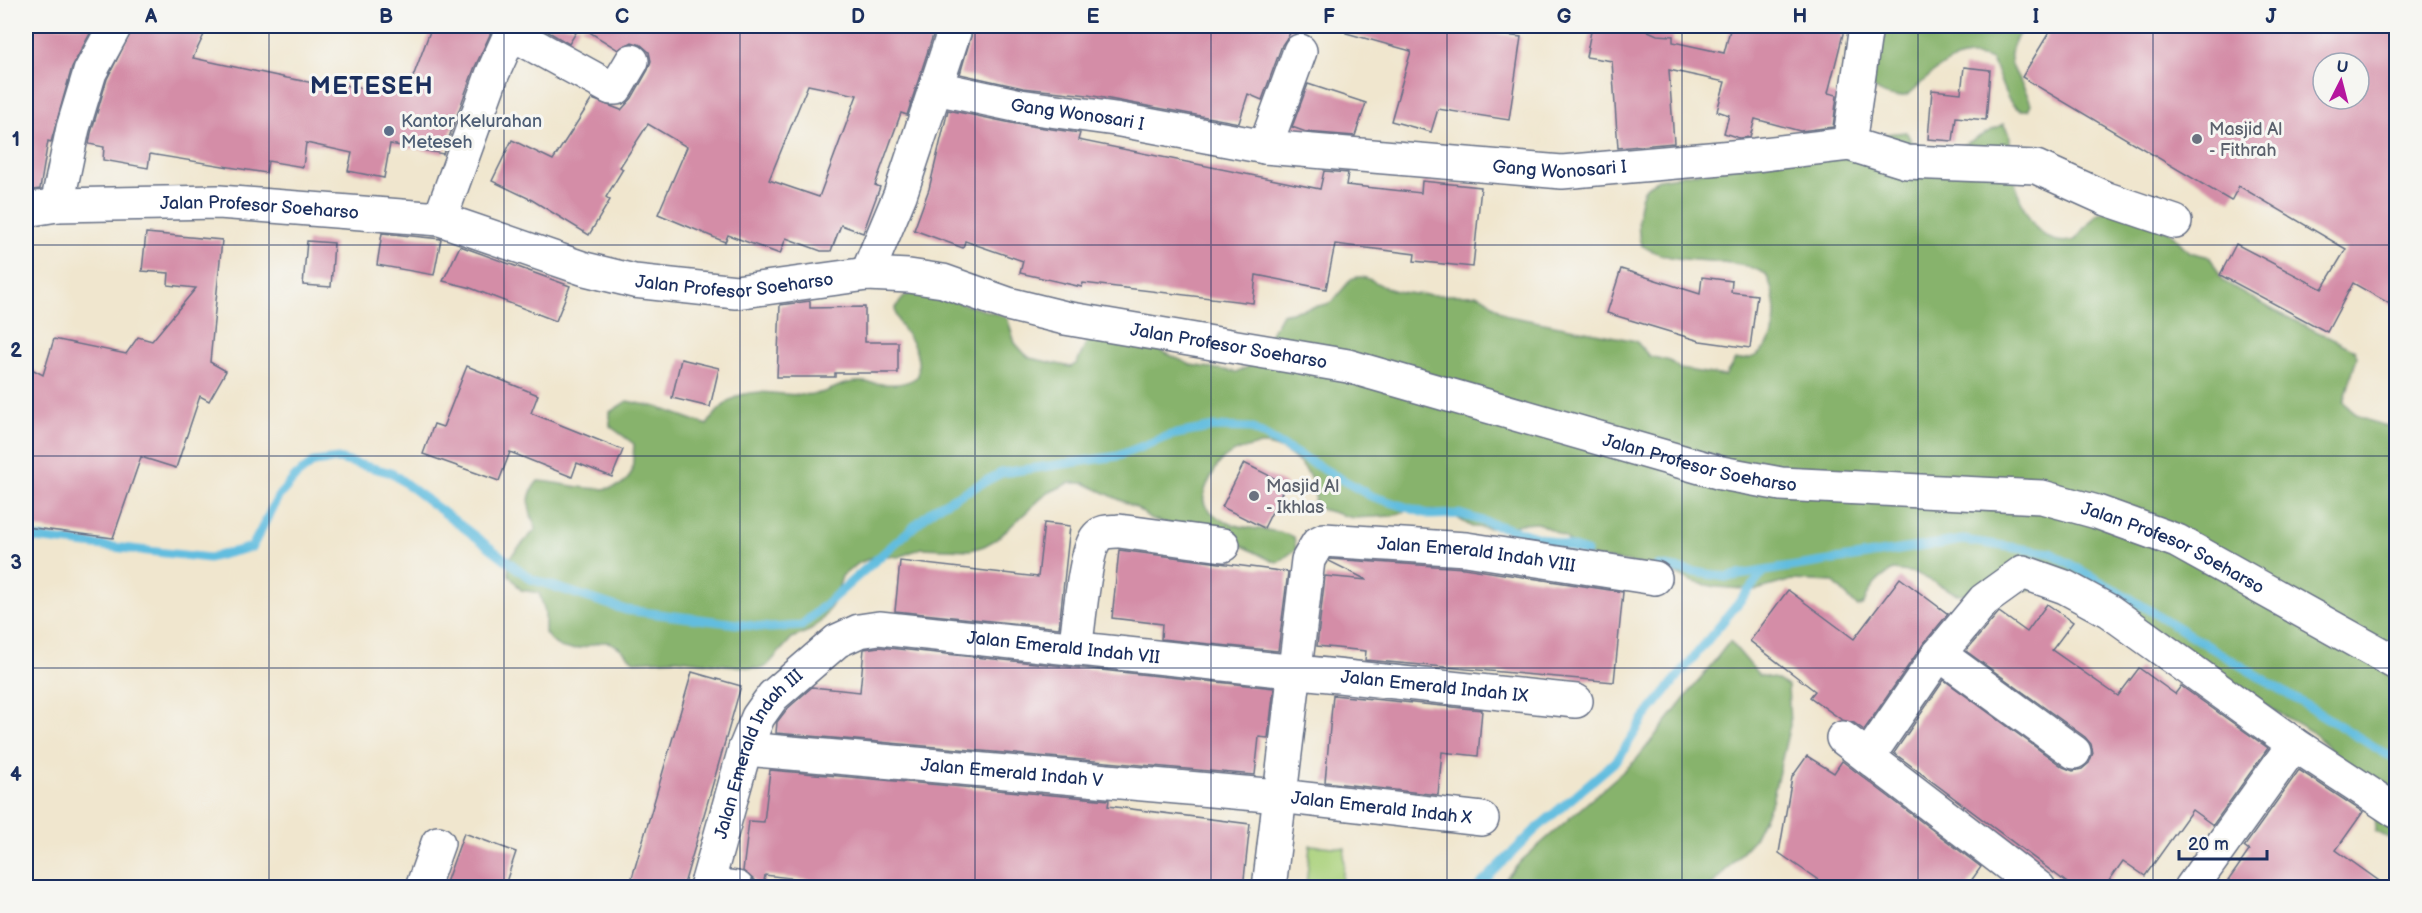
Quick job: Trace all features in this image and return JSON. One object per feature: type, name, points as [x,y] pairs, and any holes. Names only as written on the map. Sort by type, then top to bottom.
[{"type":"street","points":[[57,205],[74,128],[90,72],[115,26]]},
{"type":"street","points":[[867,274],[900,195],[956,26]]},
{"type":"street","points":[[1849,144],[1866,26]]},
{"type":"street","points":[[441,219],[492,75],[512,29],[612,88],[620,84],[632,61]]},
{"type":"street","points":[[1265,147],[1300,51]]},
{"type":"street","name":"Gang Wonosari I","points":[[936,88],[1020,106],[1115,119],[1265,147],[1562,172],[1755,155],[1849,144],[1907,162],[2036,167],[2107,199],[2175,222]]},
{"type":"street","name":"Jalan Profesor Soeharso","points":[[26,210],[57,205],[219,202],[441,219],[585,269],[634,281],[736,292],[867,274],[909,276],[943,281],[1008,304],[1065,318],[1348,366],[1721,473],[1781,484],[2042,497],[2097,512],[2177,541],[2397,663]]},
{"type":"street","points":[[1075,650],[1089,553],[1095,538],[1103,532],[1119,531],[1223,544]]},
{"type":"street","name":"Jalan Emerald Indah VIII","points":[[1293,673],[1308,560],[1313,548],[1324,540],[1466,549],[1655,578]]},
{"type":"street","points":[[2029,884],[1855,748],[1940,654],[1984,600],[2023,572],[2065,587],[2109,610],[2294,744],[2397,811]]},
{"type":"street","name":"Jalan Emerald Indah VII","points":[[837,641],[859,631],[879,628],[1293,673]]},
{"type":"street","name":"Jalan Emerald Indah III","points":[[716,886],[746,749],[758,717],[773,696],[837,641]]},
{"type":"street","points":[[1940,654],[2074,752]]},
{"type":"street","points":[[1269,888],[1293,673]]},
{"type":"street","name":"Jalan Emerald Indah IX","points":[[1293,673],[1576,701]]},
{"type":"street","points":[[2192,888],[2294,744]]},
{"type":"street","name":"Jalan Emerald Indah V","points":[[746,749],[1279,796]]},
{"type":"street","name":"Jalan Emerald Indah X","points":[[1279,796],[1482,819]]},
{"type":"street","points":[[422,888],[438,843]]},
{"type":"green space","points":[[1857,26],[2025,26],[2016,39],[2011,58],[2031,104],[2028,110],[2020,110],[2014,106],[2005,92],[1992,60],[1979,56],[1967,56],[1946,64],[1908,95],[1897,97],[1882,93],[1868,84]]},
{"type":"green space","points":[[2003,124],[2010,135],[2012,168],[2023,206],[2043,235],[2058,241],[2075,240],[2097,214],[2114,208],[2170,232],[2189,252],[2210,257],[2223,281],[2275,311],[2355,350],[2357,357],[2344,402],[2361,417],[2396,428],[2395,835],[2388,838],[2375,831],[2374,812],[2328,747],[2314,733],[2057,588],[1957,594],[1916,573],[1893,570],[1875,584],[1864,604],[1858,607],[1833,582],[1792,580],[1757,590],[1716,587],[1693,582],[1663,568],[1582,555],[1565,537],[1538,523],[1519,524],[1509,529],[1472,527],[1451,514],[1415,508],[1392,516],[1353,518],[1321,509],[1314,502],[1313,482],[1300,463],[1271,446],[1261,445],[1248,448],[1223,459],[1208,483],[1204,500],[1208,509],[1227,523],[1294,537],[1296,549],[1279,562],[1272,561],[1233,541],[1151,519],[1135,507],[1084,483],[1069,483],[1046,494],[997,539],[984,546],[971,550],[921,548],[899,557],[878,555],[859,563],[842,576],[834,602],[822,620],[811,630],[792,638],[767,666],[760,669],[677,659],[634,661],[618,646],[604,642],[580,648],[562,648],[545,633],[545,612],[539,593],[521,590],[509,575],[507,560],[536,529],[531,516],[529,498],[538,481],[603,489],[625,482],[631,473],[634,444],[610,426],[610,412],[627,401],[657,407],[707,425],[720,409],[732,399],[744,394],[757,392],[815,394],[850,383],[899,384],[912,380],[918,376],[916,352],[896,316],[895,308],[904,297],[916,290],[1007,317],[1015,343],[1030,358],[1071,367],[1077,363],[1092,331],[1155,348],[1191,365],[1237,372],[1254,364],[1282,314],[1327,304],[1333,301],[1351,279],[1361,277],[1390,289],[1411,294],[1479,295],[1508,316],[1636,341],[1649,356],[1670,361],[1680,369],[1725,376],[1735,360],[1750,358],[1761,352],[1769,342],[1775,315],[1771,287],[1766,274],[1751,267],[1735,264],[1671,257],[1655,253],[1641,245],[1639,216],[1641,200],[1646,187],[1659,179],[1856,146],[1885,134],[1906,132],[1913,143],[1919,146],[1952,151]]},
{"type":"green space","points":[[1730,641],[1759,675],[1776,679],[1788,686],[1790,725],[1772,801],[1753,840],[1710,887],[1498,887],[1522,860],[1636,760]]},
{"type":"green space","points":[[1310,845],[1345,848],[1342,887],[1306,887]]},
{"type":"building","points":[[26,26],[94,26],[72,67],[51,142],[48,141],[40,189],[26,191]]},
{"type":"building","points":[[134,26],[208,26],[193,58],[324,85],[325,81],[390,94],[391,90],[407,93],[432,26],[451,33],[453,26],[494,26],[474,69],[443,154],[390,144],[384,178],[348,171],[352,153],[306,143],[303,167],[268,161],[266,173],[150,154],[148,168],[103,160],[104,147],[89,144],[91,133],[107,79]]},
{"type":"building","points":[[550,26],[580,26],[569,44],[547,31]]},
{"type":"building","points":[[580,26],[936,26],[907,115],[901,113],[875,185],[880,187],[863,233],[841,225],[831,251],[821,251],[786,238],[780,254],[728,235],[725,242],[658,214],[687,147],[648,124],[620,167],[623,169],[606,197],[610,200],[589,235],[532,200],[492,181],[512,140],[553,160],[592,99],[621,110],[632,98],[651,61],[649,52],[641,45],[632,42],[618,50]],"holes":[[[808,85],[857,95],[819,197],[769,180]]]},
{"type":"building","points":[[974,26],[1295,26],[1282,45],[1262,100],[1248,94],[1239,123],[1088,95],[1023,88],[960,74]]},
{"type":"building","points":[[1347,26],[1460,26],[1459,29],[1521,37],[1509,120],[1438,109],[1431,132],[1391,121],[1411,51],[1346,33]]},
{"type":"building","points":[[1592,26],[1637,26],[1657,35],[1673,36],[1673,42],[1724,53],[1731,26],[1845,26],[1828,93],[1837,95],[1833,127],[1800,131],[1755,119],[1750,137],[1739,138],[1724,133],[1729,115],[1717,111],[1725,82],[1669,70],[1674,143],[1618,148],[1612,61],[1586,57]]},
{"type":"building","points":[[2053,26],[2379,26],[2397,35],[2397,308],[2353,283],[2327,332],[2220,275],[2236,244],[2322,289],[2346,249],[2239,186],[2231,201],[2022,77]]},
{"type":"building","points":[[1964,67],[1990,70],[1986,120],[1956,117],[1953,141],[1928,139],[1932,90],[1961,93]]},
{"type":"building","points":[[1308,84],[1366,103],[1355,136],[1306,132],[1292,127]]},
{"type":"building","points":[[948,110],[1016,124],[1080,133],[1078,140],[1320,189],[1324,171],[1348,173],[1346,185],[1421,193],[1422,181],[1481,187],[1473,267],[1414,261],[1415,254],[1335,244],[1326,289],[1256,275],[1253,303],[1083,283],[1082,287],[1020,273],[1023,261],[965,241],[963,248],[914,230],[929,189]]},
{"type":"building","points":[[146,233],[222,240],[210,362],[226,371],[209,401],[200,396],[176,468],[141,457],[113,538],[26,527],[26,366],[43,375],[54,339],[126,354],[138,337],[152,341],[196,288],[168,285],[169,273],[142,271]]},
{"type":"building","points":[[382,233],[441,239],[434,275],[377,265]]},
{"type":"building","points":[[307,241],[334,243],[331,287],[303,285]]},
{"type":"building","points":[[460,246],[570,286],[556,321],[468,287],[443,281]]},
{"type":"building","points":[[1621,269],[1700,294],[1702,277],[1732,281],[1731,292],[1757,295],[1750,348],[1700,341],[1607,313]]},
{"type":"building","points":[[810,301],[810,308],[865,307],[865,342],[898,342],[898,373],[835,373],[835,377],[777,377],[780,305]]},
{"type":"building","points":[[681,359],[719,368],[710,407],[672,398]]},
{"type":"building","points":[[467,366],[538,395],[531,413],[623,450],[612,477],[577,463],[572,477],[510,452],[499,481],[423,454],[434,424],[443,427]]},
{"type":"building","name":"Masjid Al - Ikhlas","points":[[1244,463],[1286,484],[1264,528],[1222,507]]},
{"type":"building","points":[[1044,523],[1070,526],[1059,628],[895,611],[900,561],[1038,577]]},
{"type":"building","points":[[1119,550],[1288,572],[1278,651],[1161,639],[1162,624],[1112,618]]},
{"type":"building","points":[[1330,559],[1464,568],[1623,592],[1614,682],[1365,660],[1366,651],[1317,646],[1325,576],[1367,580],[1329,561]]},
{"type":"building","points":[[1900,578],[1948,614],[1924,643],[1864,730],[1854,723],[1842,720],[1810,697],[1815,691],[1750,641],[1788,590],[1854,639]]},
{"type":"building","points":[[2047,604],[2073,622],[2052,650],[2118,696],[2139,668],[2175,694],[2181,686],[2268,748],[2213,825],[2192,810],[2145,876],[2123,861],[2104,888],[2074,888],[1894,753],[1944,680],[2063,767],[2073,771],[2082,769],[2089,763],[2093,753],[2091,744],[2085,737],[1966,651],[1999,612],[2027,632]]},
{"type":"building","points":[[879,647],[1274,688],[1268,738],[1259,737],[1255,775],[776,733],[777,722],[787,709],[812,687],[860,692],[864,649]]},
{"type":"building","points":[[692,672],[741,686],[683,888],[629,888]]},
{"type":"building","points":[[1333,695],[1482,710],[1478,756],[1442,752],[1438,795],[1325,782]]},
{"type":"building","points":[[1807,756],[1834,773],[1842,761],[1981,867],[1966,888],[1830,888],[1779,853],[1792,777]]},
{"type":"building","points":[[770,770],[1109,800],[1108,806],[1250,824],[1243,888],[874,888],[765,875],[763,888],[755,888],[754,880],[743,871],[749,821],[764,822]]},
{"type":"building","points":[[2299,770],[2363,812],[2336,850],[2389,888],[2223,888],[2249,851],[2244,847]]},
{"type":"building","points":[[464,833],[516,852],[504,888],[444,888]]},
{"type":"waterway","points":[[26,537],[209,558],[252,547],[278,497],[296,476],[314,462],[338,459],[392,473],[531,579],[626,610],[770,628],[801,626],[935,508],[1001,473],[1118,456],[1171,435],[1214,427],[1251,428],[1371,496],[1431,515],[1459,514],[1587,552]]},
{"type":"waterway","points":[[1657,566],[1726,577],[1963,540],[2050,553],[2131,599],[2396,760]]},
{"type":"waterway","points":[[1477,888],[1536,829],[1618,759],[1644,718],[1762,574]]},
{"type":"place","name":"Kantor Kelurahan Meteseh","points":[[389,131]]},
{"type":"place","name":"Masjid Al - Fithrah","points":[[2197,139]]},
{"type":"place","name":"Masjid Al - Ikhlas","points":[[1254,496]]},
{"type":"district","name":"METESEH","points":[[372,86]]}]
